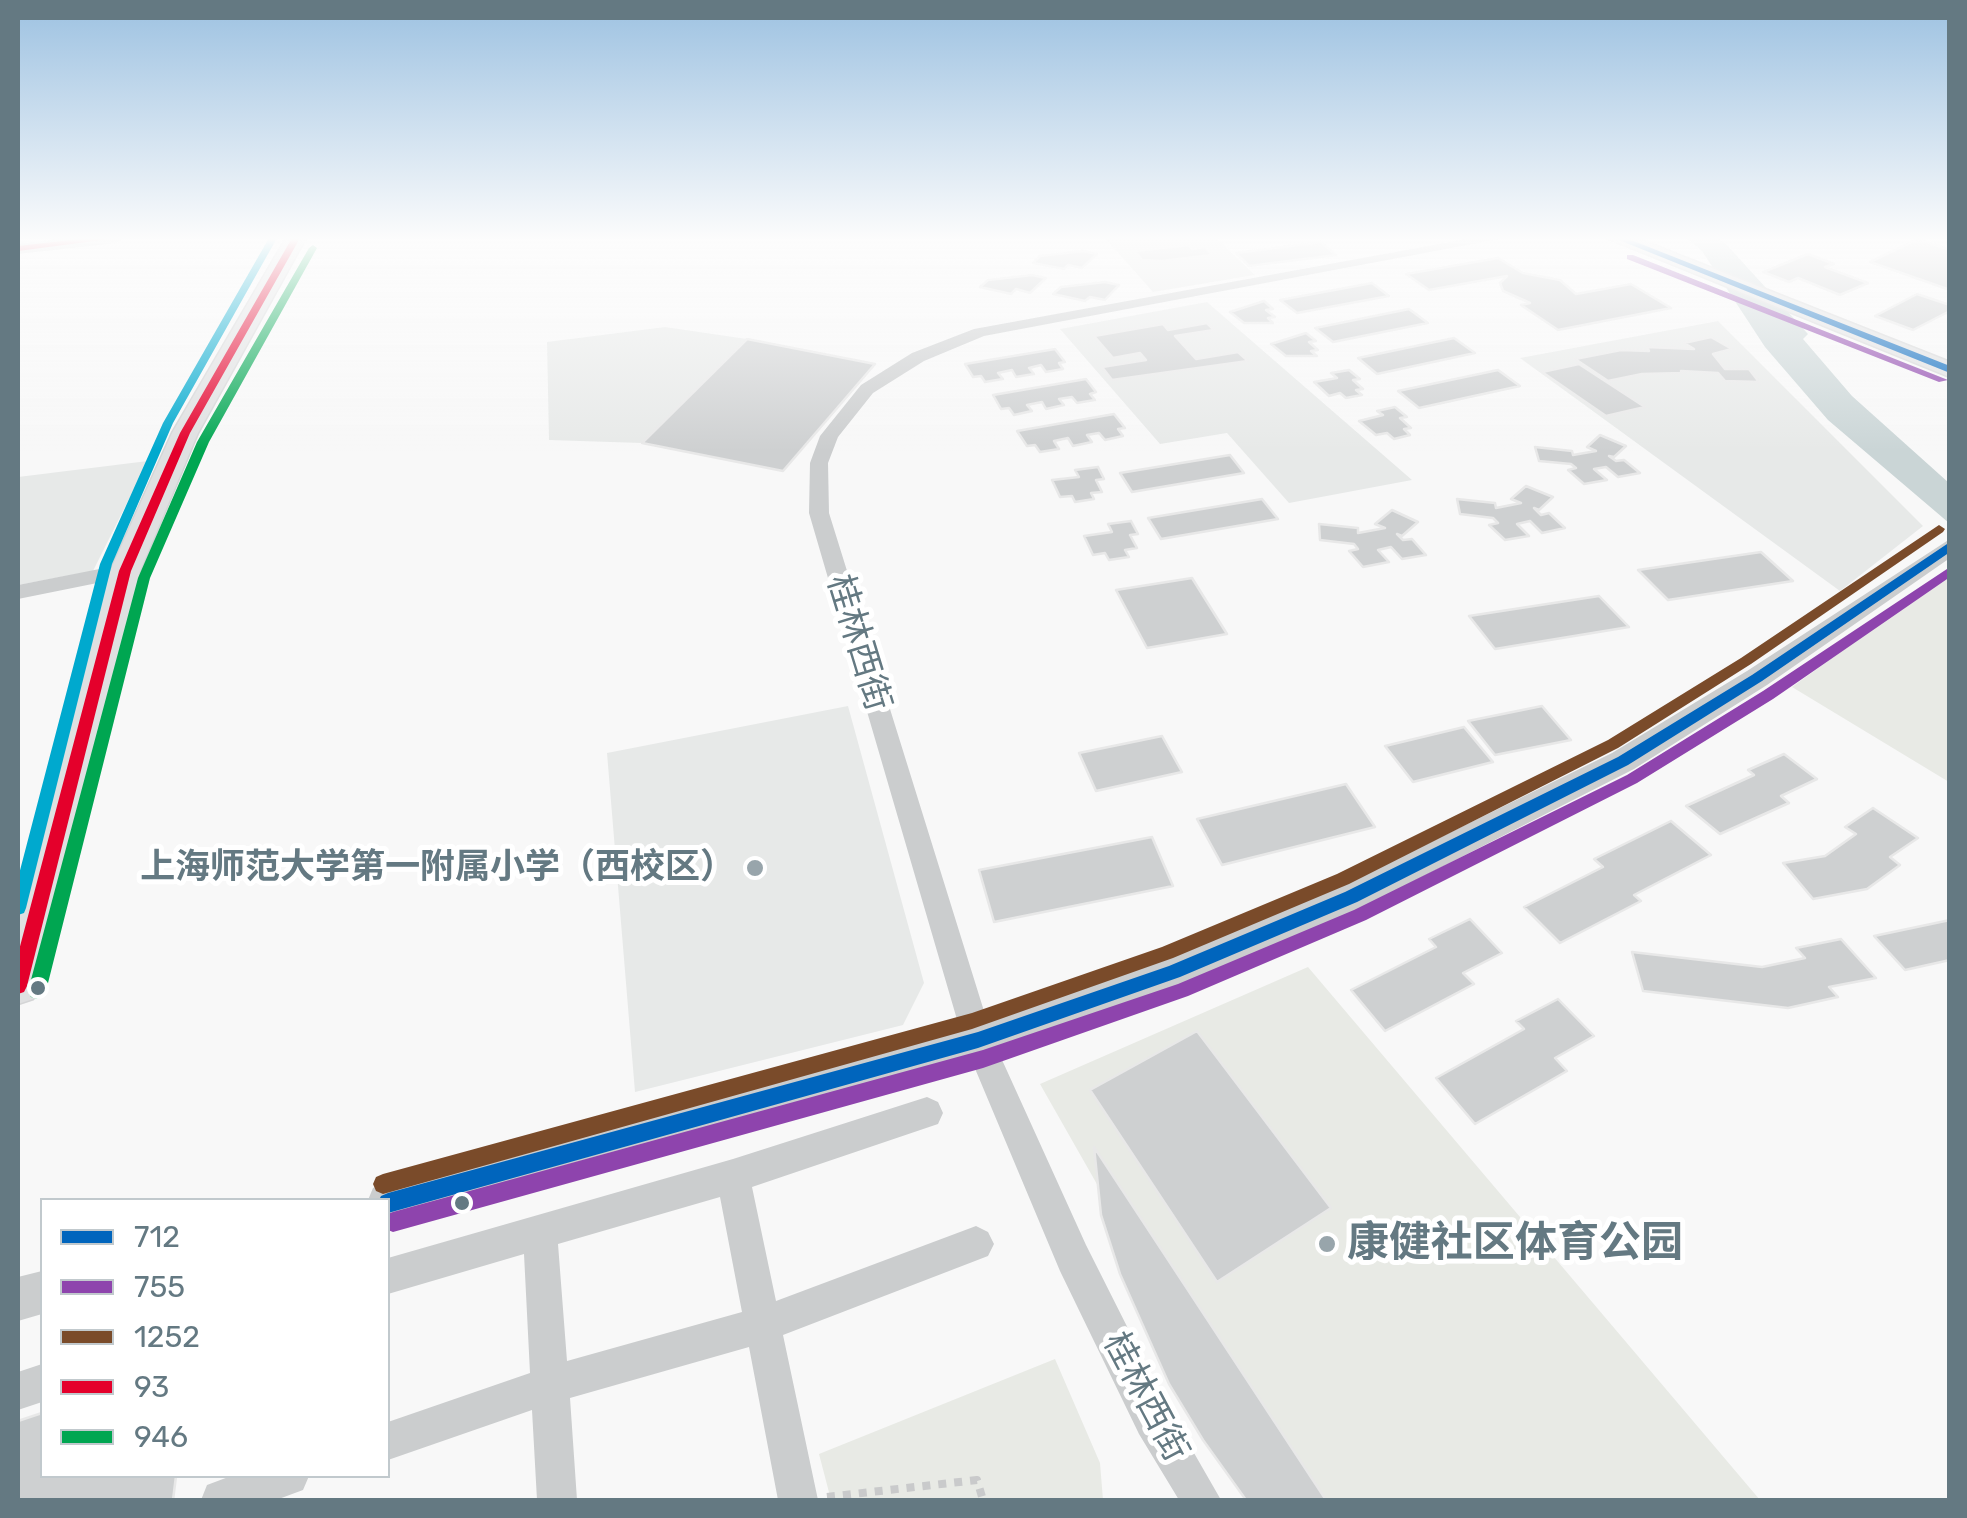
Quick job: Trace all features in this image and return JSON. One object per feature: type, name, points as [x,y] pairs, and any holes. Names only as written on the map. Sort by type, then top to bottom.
[{"type":"main road","points":[[18,986],[125,572],[192,420],[256,309]]},
{"type":"main road","points":[[1806,309],[1950,370]]},
{"type":"main road","points":[[1809,310],[1950,360]]},
{"type":"street","name":"桂林西街","points":[[1107,309],[980,332],[891,372],[867,389],[829,436],[819,463],[818,514],[978,1040],[1073,1258],[1153,1420],[1201,1500]]},
{"type":"street","points":[[390,1202],[978,1040],[1174,972],[1333,905],[1542,802],[1695,718],[1950,546]]},
{"type":"street","points":[[18,592],[125,572]]},
{"type":"street","points":[[390,1275],[733,1176],[927,1112]]},
{"type":"street","points":[[733,1176],[763,1324],[808,1499]]},
{"type":"street","points":[[540,1229],[558,1500]]},
{"type":"street","points":[[390,1441],[550,1385],[763,1324],[976,1244]]},
{"type":"street","points":[[222,1492],[281,1478]]},
{"type":"path","points":[[808,1499],[977,1480],[983,1500]]},
{"type":"shaded area","points":[[1170,309],[1215,309],[1412,480],[1289,503],[1227,433],[1160,444],[1060,329]]},
{"type":"shaded area","points":[[1740,309],[1785,309],[1808,334],[1803,339],[1852,396],[1949,483],[1949,523],[1828,420],[1765,347]]},
{"type":"shaded area","points":[[1718,321],[1923,526],[1840,591],[1520,358]]},
{"type":"shaded area","points":[[665,327],[747,339],[642,443],[549,440],[547,342]]},
{"type":"shaded area","points":[[148,461],[93,571],[18,585],[18,477]]},
{"type":"shaded area","points":[[1949,574],[1949,782],[1792,687]]},
{"type":"shaded area","name":"上海师范大学第一附属小学（西校区）","points":[[848,706],[924,983],[903,1025],[635,1092],[607,753]]},
{"type":"shaded area","name":"康健社区体育公园","points":[[1308,967],[1760,1500],[1246,1500],[1169,1384],[1120,1274],[1101,1215],[1098,1186],[1040,1084]]},
{"type":"shaded area","points":[[1055,1359],[1100,1463],[1103,1500],[831,1500],[819,1454]]},
{"type":"building","points":[[1273,309],[1266,310],[1275,317],[1268,318],[1273,323],[1244,323],[1230,312]]},
{"type":"building","points":[[1409,309],[1428,323],[1333,342],[1315,328]]},
{"type":"building","points":[[1527,309],[1667,309],[1558,330]]},
{"type":"building","points":[[1889,309],[1950,309],[1913,330],[1875,316]]},
{"type":"building","points":[[1207,323],[1214,330],[1175,336],[1196,359],[1238,352],[1248,361],[1112,380],[1102,367],[1146,360],[1140,353],[1113,358],[1094,336],[1163,324],[1168,330]]},
{"type":"building","points":[[1306,333],[1316,341],[1309,342],[1318,350],[1311,351],[1317,356],[1286,356],[1271,344]]},
{"type":"building","points":[[1711,337],[1732,349],[1713,354],[1725,369],[1749,369],[1759,382],[1725,381],[1718,373],[1681,371],[1608,381],[1575,359],[1621,350],[1649,351],[1647,347],[1694,349],[1684,343]]},
{"type":"building","points":[[1454,338],[1475,353],[1377,374],[1358,358]]},
{"type":"building","points":[[747,339],[875,364],[783,471],[642,443]]},
{"type":"building","points":[[1055,349],[1065,362],[1059,363],[1063,369],[1046,372],[1041,365],[1029,368],[1034,374],[1016,377],[1012,370],[998,373],[1003,379],[985,382],[981,376],[973,377],[965,364]]},
{"type":"building","points":[[1579,364],[1645,407],[1606,416],[1542,372]]},
{"type":"building","points":[[1349,370],[1360,379],[1353,380],[1363,389],[1356,390],[1362,395],[1329,396],[1314,382],[1337,378],[1331,373]]},
{"type":"building","points":[[1498,370],[1520,386],[1419,408],[1398,391]]},
{"type":"building","points":[[1086,379],[1096,392],[1090,394],[1095,400],[1077,403],[1072,397],[1059,399],[1064,405],[1046,409],[1042,402],[1027,405],[1032,411],[1014,415],[1009,408],[1001,409],[993,395]]},
{"type":"building","points":[[1395,407],[1407,417],[1400,418],[1411,428],[1404,429],[1410,435],[1394,439],[1387,433],[1376,435],[1359,421],[1383,415],[1377,411]]},
{"type":"building","points":[[1114,414],[1125,428],[1118,429],[1123,436],[1105,440],[1099,433],[1087,435],[1092,442],[1073,446],[1068,438],[1054,441],[1059,449],[1040,452],[1035,445],[1027,446],[1017,431]]},
{"type":"building","points":[[1600,435],[1626,446],[1614,457],[1609,456],[1616,461],[1624,460],[1640,473],[1618,477],[1606,467],[1594,469],[1607,480],[1584,484],[1568,470],[1576,468],[1571,464],[1539,461],[1535,447],[1572,451],[1573,455],[1596,451],[1587,447]]},
{"type":"building","points":[[1230,455],[1244,473],[1132,492],[1120,473]]},
{"type":"building","points":[[1098,467],[1104,479],[1096,480],[1102,492],[1091,493],[1094,499],[1075,502],[1072,496],[1060,497],[1052,480],[1079,477],[1075,470]]},
{"type":"building","points":[[1526,486],[1553,497],[1539,510],[1534,508],[1541,515],[1549,513],[1565,528],[1542,533],[1530,521],[1517,524],[1529,536],[1505,540],[1489,525],[1498,523],[1493,518],[1460,514],[1457,499],[1495,503],[1496,508],[1521,503],[1511,499]]},
{"type":"building","points":[[1262,499],[1278,519],[1161,539],[1148,518]]},
{"type":"building","points":[[1392,510],[1418,522],[1402,536],[1397,534],[1403,540],[1412,539],[1426,555],[1402,559],[1391,547],[1378,550],[1389,562],[1363,567],[1349,551],[1358,549],[1354,544],[1320,540],[1319,524],[1358,528],[1358,533],[1385,528],[1375,524]]},
{"type":"building","points":[[1131,521],[1138,534],[1130,535],[1137,548],[1125,550],[1129,557],[1109,560],[1105,553],[1093,555],[1084,536],[1112,532],[1108,524]]},
{"type":"building","points":[[1761,552],[1793,581],[1668,600],[1638,570]]},
{"type":"building","points":[[1192,578],[1227,634],[1147,648],[1116,590]]},
{"type":"building","points":[[1599,596],[1629,627],[1495,649],[1469,616]]},
{"type":"building","points":[[1542,706],[1571,740],[1495,755],[1468,721]]},
{"type":"building","points":[[1464,727],[1493,762],[1413,782],[1385,746]]},
{"type":"building","points":[[1162,736],[1182,772],[1096,791],[1079,753]]},
{"type":"building","points":[[1784,754],[1817,779],[1781,796],[1789,803],[1720,834],[1686,806],[1754,775],[1748,770]]},
{"type":"building","points":[[1346,784],[1375,827],[1222,865],[1197,819]]},
{"type":"building","points":[[1873,808],[1918,838],[1890,857],[1900,865],[1867,889],[1813,899],[1783,863],[1825,856],[1856,834],[1845,827]]},
{"type":"building","points":[[1671,821],[1711,855],[1634,895],[1641,901],[1560,943],[1524,907],[1603,867],[1594,859]]},
{"type":"building","points":[[1152,837],[1173,886],[994,922],[979,870]]},
{"type":"building","points":[[1470,919],[1502,953],[1463,973],[1474,984],[1385,1031],[1351,990],[1436,947],[1429,939]]},
{"type":"building","points":[[1950,920],[1950,960],[1905,970],[1874,936]]},
{"type":"building","points":[[1841,939],[1876,978],[1829,987],[1838,997],[1788,1008],[1643,991],[1632,952],[1762,967],[1805,958],[1796,948]]},
{"type":"building","points":[[1558,999],[1594,1036],[1555,1058],[1567,1071],[1475,1124],[1436,1078],[1524,1029],[1516,1021]]},
{"type":"building","points":[[1197,1031],[1331,1208],[1217,1282],[1090,1090]]},
{"type":"building","points":[[1094,1147],[1326,1500],[1246,1500],[1203,1440],[1169,1384],[1120,1274],[1101,1215]]},
{"type":"building","points":[[40,1414],[40,1478],[176,1478],[173,1500],[18,1500],[18,1421]]},
{"type":"transit line","points":[[18,908],[106,564],[168,423],[233,309]]},
{"type":"transit line","name":"93","points":[[18,986],[125,571],[185,433],[256,309]]},
{"type":"transit line","name":"946","points":[[37,991],[144,578],[203,442],[279,309]]},
{"type":"transit line","name":"755","points":[[1762,309],[1943,380]]},
{"type":"transit line","name":"712","points":[[1796,309],[1950,370]]},
{"type":"transit line","name":"1252","points":[[383,1184],[972,1021],[1167,953],[1343,879],[1613,744],[1746,661],[1939,529]]},
{"type":"transit line","name":"712","points":[[390,1202],[978,1040],[1174,972],[1351,897],[1623,761],[1757,678],[1950,546]]},
{"type":"transit line","name":"755","points":[[393,1222],[983,1059],[1182,990],[1360,915],[1632,779],[1768,695],[1950,571]]},
{"type":"place","name":"上海师范大学第一附属小学（西校区）","points":[[755,868]]},
{"type":"place","name":"康健社区体育公园","points":[[1327,1244]]}]
